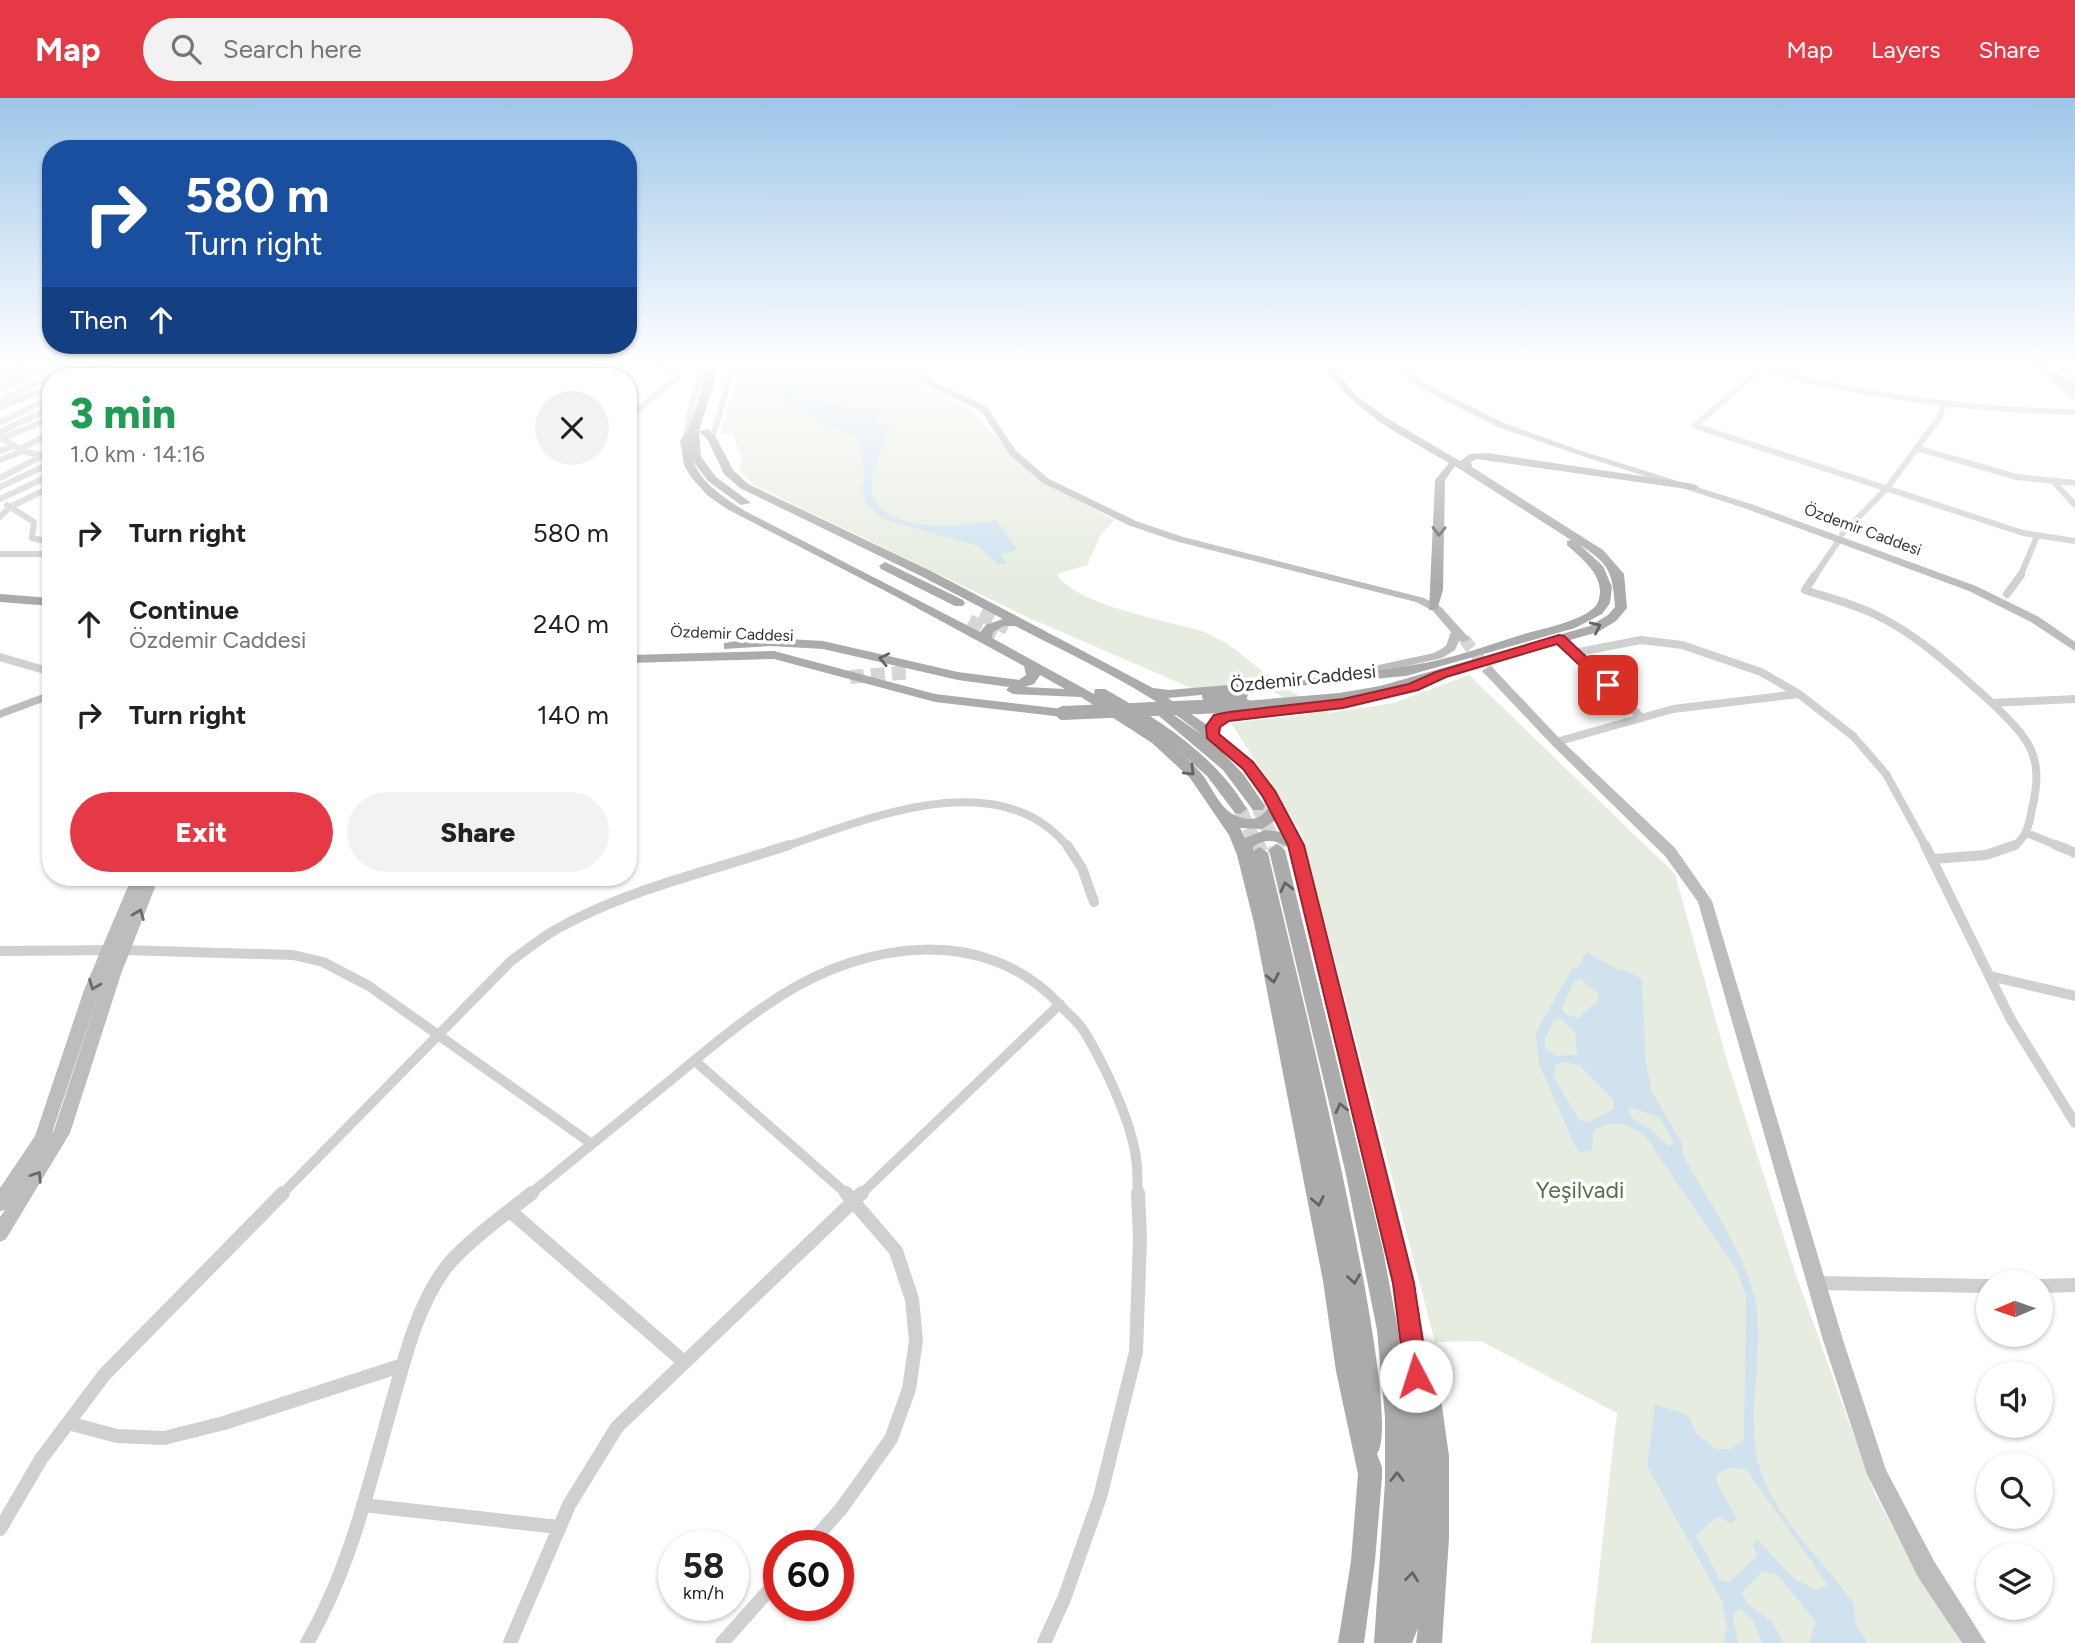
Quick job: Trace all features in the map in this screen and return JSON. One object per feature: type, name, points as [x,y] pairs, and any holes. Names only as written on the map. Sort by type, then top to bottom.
[{"type":"main road","points":[[697,439],[687,463],[697,480],[721,500],[971,627],[990,619],[991,612],[744,486],[728,472],[702,439]]},
{"type":"main road","points":[[1004,439],[1013,453],[1046,481],[1132,523],[1179,539],[1420,600],[1433,607],[1461,636],[1451,648],[1438,656],[1318,682]]},
{"type":"main road","name":"Özdemir Caddesi","points":[[1243,699],[1331,688],[1425,667],[1507,641],[1571,625],[1598,611],[1604,603],[1606,587],[1599,569],[1581,550],[1404,439]]},
{"type":"main road","name":"Özdemir Caddesi","points":[[637,659],[774,655],[935,698],[1063,708],[1339,697],[1441,674],[1594,629],[1612,618],[1621,608],[1618,574],[1600,552],[1415,439]]},
{"type":"main road","name":"Özdemir Caddesi","points":[[1545,439],[1841,536],[2006,601],[2032,616],[2075,648]]},
{"type":"main road","name":"Özdemir Caddesi","points":[[1560,439],[2007,594],[2031,606],[2075,637]]},
{"type":"main road","points":[[1467,469],[1465,461],[1468,458],[1489,456],[1694,487]]},
{"type":"main road","points":[[1433,607],[1437,590],[1440,480],[1450,466]]},
{"type":"main road","points":[[0,598],[42,601]]},
{"type":"main road","points":[[0,608],[42,610]]},
{"type":"main road","points":[[983,610],[1030,665],[1092,698],[1157,740],[1195,775],[1236,835],[1270,851],[1403,1283],[1415,1352],[1418,1399],[1418,1517],[1408,1620],[1399,1643]]},
{"type":"main road","points":[[964,623],[1002,631],[1145,689],[1169,694],[1318,682],[1425,667]]},
{"type":"main road","points":[[1002,631],[1146,702],[1203,742],[1235,771],[1258,806]]},
{"type":"main road","points":[[1002,631],[1135,711],[1175,739],[1217,776],[1240,809]]},
{"type":"main road","points":[[704,648],[770,642],[823,645],[958,676],[1019,684],[1029,681],[1033,675],[1030,665]]},
{"type":"main road","name":"Özdemir Caddesi","points":[[637,650],[704,648],[799,652],[912,683],[1063,708]]},
{"type":"main road","points":[[690,656],[850,677]]},
{"type":"main road","points":[[1489,671],[1556,743],[1653,833],[1686,872],[1705,901],[1816,1283],[1877,1474],[1926,1569],[1975,1643]]},
{"type":"main road","points":[[911,672],[985,687],[1076,694],[1092,698]]},
{"type":"main road","points":[[1212,735],[1213,726],[1219,719],[1343,704],[1413,687],[1441,674]]},
{"type":"main road","points":[[1145,689],[1212,735],[1248,766],[1277,806],[1270,851],[1350,1255],[1370,1397],[1370,1477],[1363,1561],[1351,1643]]},
{"type":"main road","points":[[0,714],[42,698]]},
{"type":"main road","points":[[0,722],[42,706]]},
{"type":"main road","points":[[1223,814],[1234,822],[1250,826],[1269,820],[1274,816],[1277,806]]},
{"type":"main road","points":[[1270,851],[1331,1064],[1385,1309],[1394,1384],[1397,1482],[1397,1546],[1387,1643]]},
{"type":"main road","points":[[0,1233],[62,1133],[136,886]]},
{"type":"main road","points":[[0,1203],[41,1139],[71,1047],[148,886]]},
{"type":"main road","points":[[1415,1352],[1427,1375],[1437,1459],[1435,1571],[1429,1643]]},
{"type":"street","points":[[4,439],[19,449],[42,456]]},
{"type":"street","points":[[0,460],[39,439]]},
{"type":"street","points":[[1736,439],[2037,536],[2075,541]]},
{"type":"street","points":[[1923,439],[1887,488],[1841,536],[1804,590],[1874,614],[1919,640],[1992,703],[2023,734],[2033,749],[2038,764],[2027,833],[2023,842],[2016,849],[1978,856],[1933,859]]},
{"type":"street","points":[[1916,448],[2017,477],[2075,483]]},
{"type":"street","points":[[0,451],[19,449]]},
{"type":"street","points":[[0,478],[42,456]]},
{"type":"street","points":[[0,487],[42,467]]},
{"type":"street","points":[[42,479],[1,498],[34,522],[32,538],[42,540]]},
{"type":"street","points":[[2054,482],[2075,505]]},
{"type":"street","points":[[0,517],[10,506],[42,491]]},
{"type":"street","points":[[2007,594],[2019,580],[2037,536]]},
{"type":"street","points":[[0,554],[42,554]]},
{"type":"street","points":[[1559,639],[1643,718]]},
{"type":"street","points":[[1574,653],[1641,640],[1682,645],[1761,672],[1799,694],[1853,736],[1886,774],[1933,859],[2010,1018],[2075,1123]]},
{"type":"street","points":[[0,657],[42,669]]},
{"type":"street","points":[[1556,743],[1673,709],[1799,694]]},
{"type":"street","points":[[1992,703],[2075,699]]},
{"type":"street","points":[[0,1529],[41,1460],[104,1375],[511,961],[562,926],[639,893],[883,816],[934,804],[963,802],[1000,806],[1034,817],[1058,833],[1087,873],[1094,902]]},
{"type":"street","points":[[2027,833],[2075,853]]},
{"type":"street","points":[[307,1643],[322,1617],[363,1505],[403,1365],[424,1303],[445,1268],[592,1144],[783,994],[828,971],[881,954],[930,949],[971,952],[1006,964],[1047,991],[1060,1004],[1083,1028],[1116,1093],[1136,1156],[1140,1238],[1136,1352],[1100,1496],[1064,1599],[1044,1643]]},
{"type":"street","points":[[0,951],[116,950],[293,955],[323,962],[369,986],[592,1144]]},
{"type":"street","points":[[1990,976],[2075,996]]},
{"type":"street","points":[[510,1643],[558,1527],[589,1464],[617,1427],[1060,1004]]},
{"type":"street","points":[[695,1061],[854,1200],[897,1251],[912,1299],[916,1341],[909,1389],[891,1439],[841,1509],[822,1530]]},
{"type":"street","points":[[510,1211],[684,1362]]},
{"type":"street","points":[[1816,1283],[1976,1286]]},
{"type":"street","points":[[2053,1286],[2075,1285]]},
{"type":"street","points":[[68,1423],[117,1436],[164,1438],[224,1423],[403,1365]]},
{"type":"street","points":[[363,1505],[558,1527]]},
{"type":"street","points":[[722,1643],[763,1597]]},
{"type":"green space","name":"Yeşilvadi","points":[[735,439],[999,439],[1054,487],[1114,520],[1100,536],[1087,565],[1057,574],[1066,585],[1121,610],[1210,634],[1231,646],[1284,687],[1329,713],[1393,703],[1469,675],[1675,874],[1728,1064],[1795,1272],[1874,1492],[1961,1643],[1591,1643],[1617,1413],[1481,1341],[1435,1342],[1302,834],[1231,723],[1309,714],[1262,684],[1191,688],[1025,616],[754,485],[738,469],[743,461]]},
{"type":"water","points":[[857,439],[886,439],[871,485],[879,506],[891,515],[907,521],[946,525],[996,520],[1018,550],[1000,554],[1006,563],[998,565],[978,546],[883,519],[866,504],[862,488],[865,474],[862,464],[864,454]]},
{"type":"water","points":[[1587,952],[1620,971],[1622,969],[1642,979],[1646,1062],[1651,1090],[1682,1144],[1682,1154],[1737,1251],[1753,1292],[1758,1331],[1754,1435],[1762,1475],[1769,1492],[1790,1525],[1854,1604],[1855,1624],[1868,1643],[1809,1643],[1816,1622],[1777,1574],[1762,1572],[1742,1593],[1748,1604],[1772,1622],[1784,1643],[1762,1643],[1753,1619],[1740,1609],[1733,1614],[1738,1643],[1723,1643],[1727,1627],[1721,1599],[1647,1466],[1655,1404],[1688,1415],[1695,1433],[1716,1449],[1731,1449],[1744,1440],[1746,1296],[1737,1270],[1645,1136],[1619,1124],[1607,1125],[1593,1131],[1592,1151],[1578,1152],[1539,1064],[1536,1032],[1572,969],[1577,968]],"holes":[[[1581,980],[1598,993],[1599,999],[1579,1018],[1565,1014],[1562,1009],[1574,981]],[[1561,1018],[1575,1032],[1577,1055],[1556,1056],[1545,1049],[1545,1040],[1554,1020]],[[1566,1062],[1580,1066],[1614,1101],[1614,1109],[1587,1123],[1578,1118],[1554,1077],[1556,1064]],[[1631,1107],[1660,1118],[1674,1144],[1668,1146],[1651,1129],[1633,1119],[1628,1110]],[[1729,1468],[1746,1469],[1828,1585],[1818,1590],[1796,1580],[1757,1540],[1753,1546],[1757,1556],[1729,1582],[1720,1580],[1696,1535],[1717,1517],[1732,1523],[1737,1518],[1717,1484],[1717,1474]]]},
{"type":"tunnel","points":[[980,614],[1008,628]]},
{"type":"tunnel","points":[[969,621],[996,635]]},
{"type":"tunnel","points":[[1464,639],[1489,671]]},
{"type":"tunnel","points":[[850,677],[911,672]]},
{"type":"tunnel","points":[[1258,806],[1276,847]]},
{"type":"tunnel","points":[[1240,809],[1257,847]]},
{"type":"tunnel","points":[[1275,845],[1277,850]]},
{"type":"tunnel","points":[[1257,847],[1260,853]]},
{"type":"route","points":[[1416,1376],[1415,1352],[1403,1283],[1296,845],[1270,795],[1248,766],[1212,735],[1213,726],[1219,719],[1229,716],[1343,704],[1413,687],[1441,674],[1559,639],[1608,685]]}]
